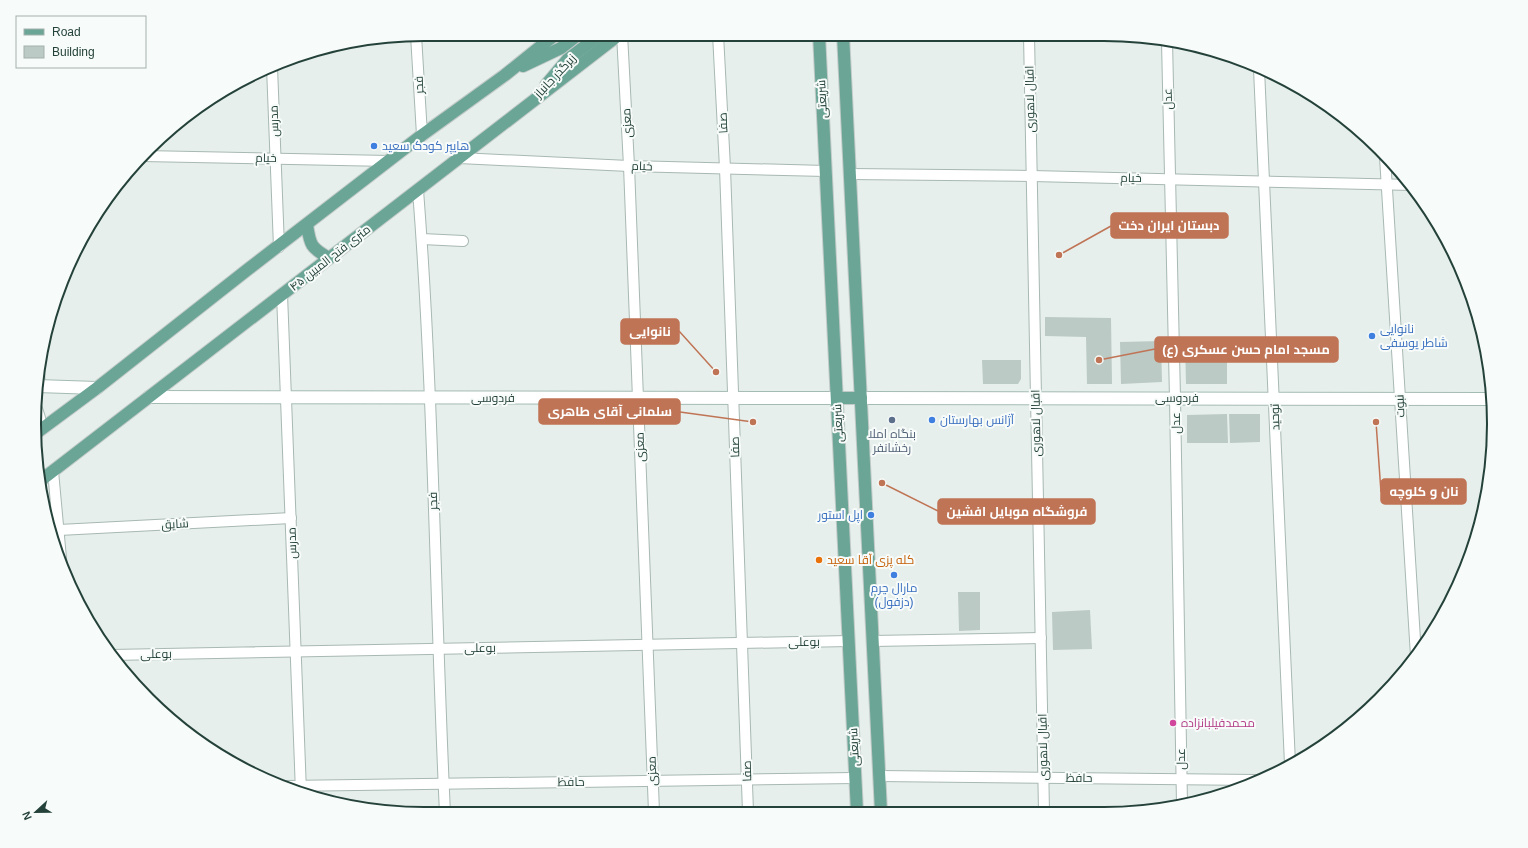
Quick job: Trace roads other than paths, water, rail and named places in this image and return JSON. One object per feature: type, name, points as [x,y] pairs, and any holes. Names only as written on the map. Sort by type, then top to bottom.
[{"type":"main road","points":[[41,429],[97,388],[422,135],[505,75],[547,41]]},
{"type":"main road","name":"زیرگذر جانباز","points":[[505,75],[561,48],[570,41]]},
{"type":"main road","name":"زیرگذر جانباز","points":[[529,104],[568,59],[592,41]]},
{"type":"main road","name":"۴۵ متری فتح المبین","points":[[45,477],[612,41]]},
{"type":"main road","name":"شریعتی","points":[[819,41],[857,807]]},
{"type":"main road","name":"شریعتی","points":[[843,41],[880,807]]},
{"type":"main road","points":[[306,225],[309,240],[315,250],[329,258]]},
{"type":"main road","points":[[43,386],[97,388]]},
{"type":"main road","name":"فردوسی","points":[[149,397],[837,398]]},
{"type":"main road","points":[[837,398],[861,398]]},
{"type":"main road","name":"فردوسی","points":[[861,398],[1486,398]]},
{"type":"street","name":"فجر","points":[[416,41],[422,135]]},
{"type":"street","name":"معزی","points":[[621,41],[629,166],[654,807]]},
{"type":"street","name":"صفا","points":[[718,41],[734,398],[741,643],[748,807]]},
{"type":"street","name":"اقبال لاهوری","points":[[1029,41],[1044,807]]},
{"type":"street","name":"عدل","points":[[1167,46],[1176,398],[1182,799]]},
{"type":"street","name":"مدرس","points":[[272,72],[279,246]]},
{"type":"street","name":"توحید","points":[[1258,73],[1290,759]]},
{"type":"street","name":"خیام","points":[[150,156],[389,161]]},
{"type":"street","name":"خیام","points":[[459,158],[629,166],[826,171]]},
{"type":"street","name":"نبوت","points":[[1386,164],[1415,646]]},
{"type":"street","name":"خیام","points":[[850,174],[1032,176],[1403,185]]},
{"type":"street","name":"فجر","points":[[418,190],[422,239],[429,398],[445,807]]},
{"type":"street","points":[[422,239],[463,241]]},
{"type":"street","name":"مدرس","points":[[282,294],[301,787]]},
{"type":"street","points":[[53,471],[59,540]]},
{"type":"street","name":"شایق","points":[[58,530],[291,518]]},
{"type":"street","points":[[872,641],[1041,638]]},
{"type":"street","name":"بوعلی","points":[[119,655],[849,641]]},
{"type":"street","name":"حافظ","points":[[879,776],[1246,780]]},
{"type":"street","name":"حافظ","points":[[304,788],[444,783],[855,778]]},
{"type":"place","name":"هایپر کودک سعید","points":[[374,146]]},
{"type":"place","name":"دبستان ایران دخت","points":[[1059,255]]},
{"type":"place","name":"نانوایی شاطر یوسفی","points":[[1372,336]]},
{"type":"place","name":"مسجد امام حسن عسکری (ع)","points":[[1099,360]]},
{"type":"place","name":"نانوایی","points":[[716,372]]},
{"type":"place","name":"بنگاه املا رخشانفر","points":[[892,420]]},
{"type":"place","name":"آژانس بهارستان","points":[[932,420]]},
{"type":"place","name":"سلمانی آقای طاهری","points":[[753,422]]},
{"type":"place","name":"نان و کلوچه","points":[[1376,422]]},
{"type":"place","name":"فروشگاه موبایل افشین","points":[[882,483]]},
{"type":"place","name":"اپل استور","points":[[871,515]]},
{"type":"place","name":"کله پزی آقا سعید","points":[[819,560]]},
{"type":"place","name":"مارال چرم (دزفول)","points":[[894,575]]},
{"type":"place","name":"محمدفيلبانزاده","points":[[1173,723]]}]
